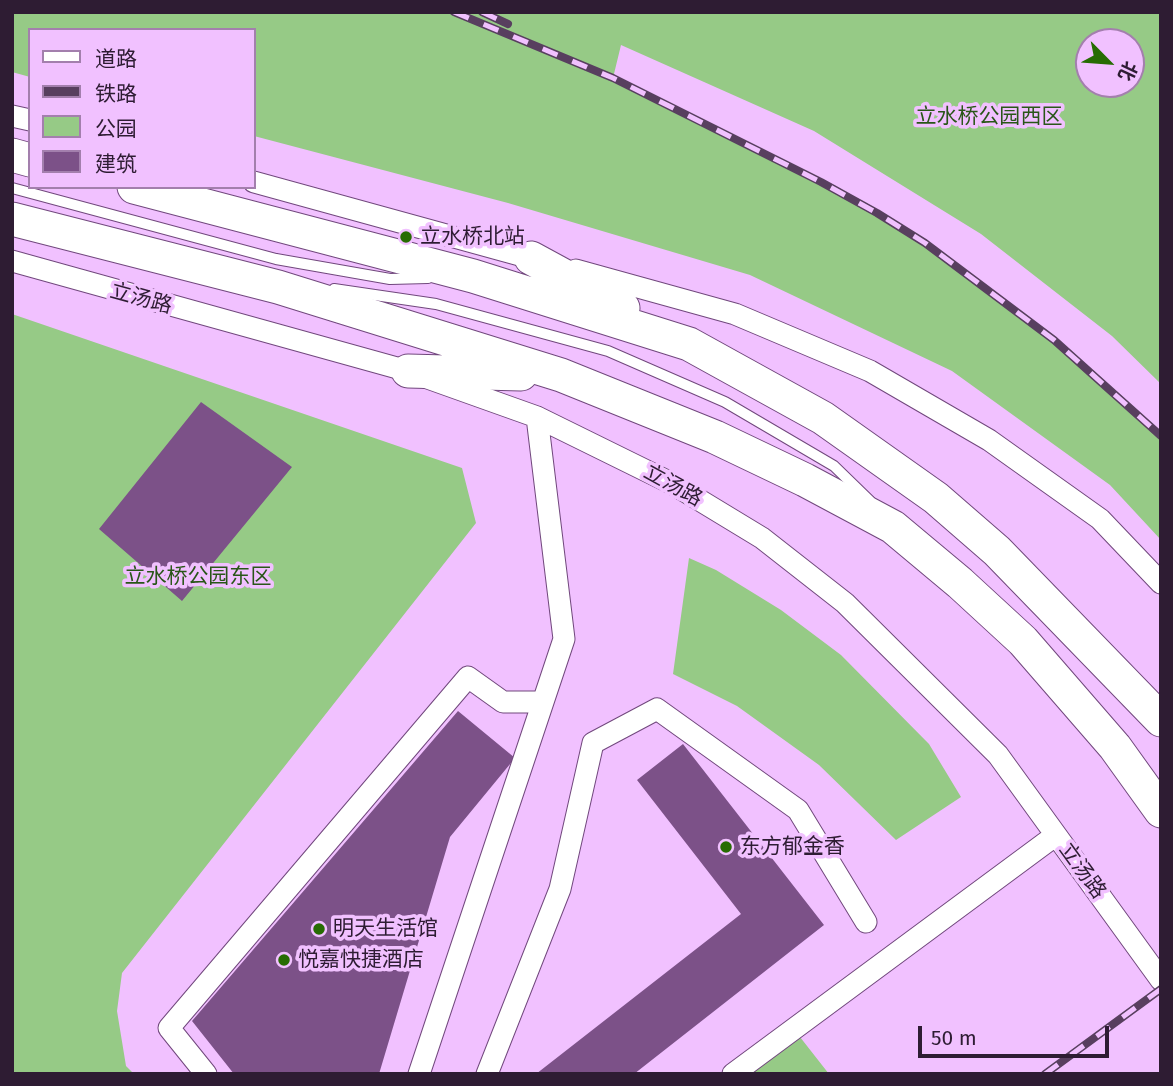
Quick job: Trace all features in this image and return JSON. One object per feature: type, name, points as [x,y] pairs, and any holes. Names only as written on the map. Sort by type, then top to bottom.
[{"type":"main road","points":[[142,189],[473,276],[690,344]]},
{"type":"main road","points":[[12,219],[278,287],[561,375],[715,437],[893,527],[960,583],[1023,642],[1115,747],[1161,811]]},
{"type":"main road","points":[[531,258],[822,418],[936,498],[998,551],[1161,720]]},
{"type":"main road","points":[[408,371],[561,375]]},
{"type":"street","points":[[256,183],[735,314],[870,371],[989,440],[1100,519],[1161,583]]},
{"type":"street","name":"立汤路","points":[[12,261],[408,371],[537,417],[674,484],[762,538],[845,603],[998,755],[1161,980]]},
{"type":"street","points":[[419,1074],[564,639],[537,417]]},
{"type":"street","points":[[206,1074],[169,1028],[468,677],[503,702],[542,702]]},
{"type":"street","points":[[487,1074],[560,889],[593,743],[657,709],[798,810],[866,922]]},
{"type":"street","points":[[733,1074],[1056,835]]},
{"type":"lane","points":[[12,188],[276,259],[390,279],[473,276]]},
{"type":"lane","points":[[278,287],[374,294],[436,304],[608,351],[725,402],[834,466],[865,495],[893,527]]},
{"type":"green space","name":"立水桥公园西区","points":[[12,12],[1161,12],[1161,384],[1112,336],[981,234],[814,131],[621,45],[613,78],[821,182],[877,213],[925,243],[1054,340],[1161,436],[1161,540],[1110,485],[952,371],[750,275],[508,203],[256,137],[256,28],[28,28],[28,76],[12,72]]},
{"type":"green space","name":"立水桥公园东区","points":[[12,314],[462,468],[476,523],[122,973],[117,1011],[126,1066],[134,1074],[12,1074]]},
{"type":"green space","points":[[689,558],[716,570],[781,610],[841,655],[929,744],[961,797],[896,840],[819,765],[737,706],[673,674]]},
{"type":"green space","points":[[800,1037],[829,1074],[749,1074]]},
{"type":"building","points":[[201,402],[292,467],[182,601],[99,529]]},
{"type":"building","points":[[458,711],[515,758],[450,837],[379,1074],[234,1074],[192,1021]]},
{"type":"building","name":"东方郁金香","points":[[683,744],[824,925],[634,1074],[536,1074],[741,914],[637,780]]},
{"type":"railway","points":[[454,12],[613,78],[821,182],[877,213],[925,243],[1054,340],[1161,436]]},
{"type":"railway","points":[[482,12],[508,24]]},
{"type":"railway","points":[[1045,1074],[1161,989]]},
{"type":"place","name":"立水桥北站","points":[[406,237]]},
{"type":"place","name":"东方郁金香","points":[[726,847]]},
{"type":"place","name":"明天生活馆","points":[[319,929]]},
{"type":"place","name":"悦嘉快捷酒店","points":[[284,960]]}]
